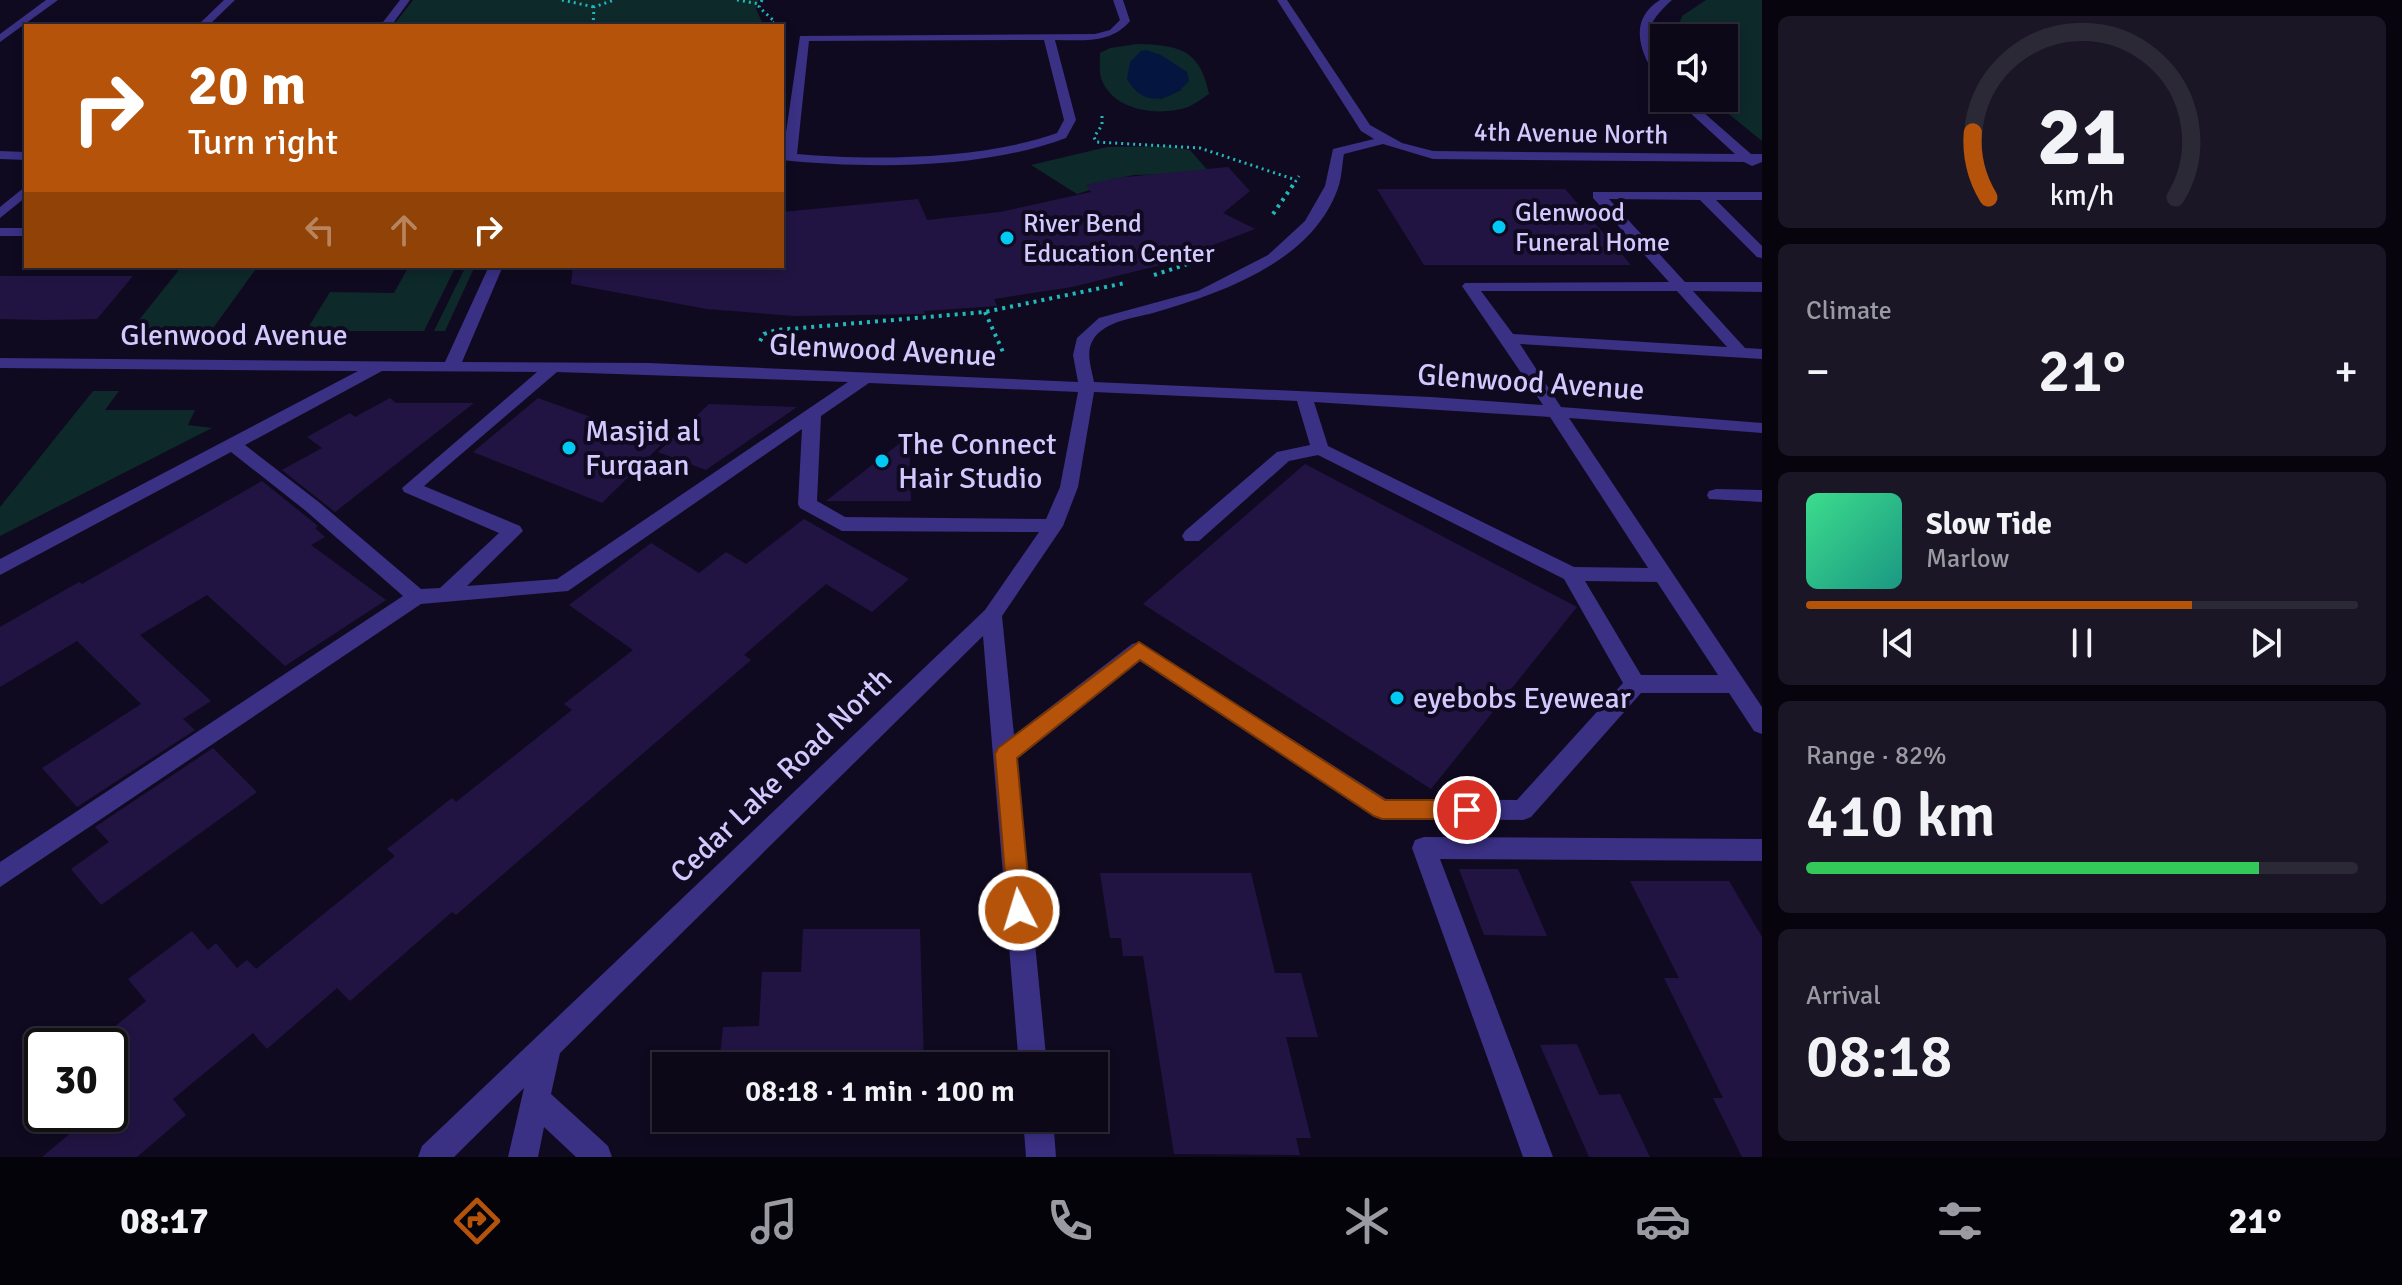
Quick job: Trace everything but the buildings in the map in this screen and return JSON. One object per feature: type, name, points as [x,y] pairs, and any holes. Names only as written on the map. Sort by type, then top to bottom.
[{"type":"street","points":[[0,39],[53,0]]},
{"type":"street","points":[[204,24],[230,0]]},
{"type":"street","points":[[387,24],[405,0]]},
{"type":"street","points":[[1049,38],[1070,120],[1062,135],[1040,144],[935,158],[877,162],[786,157],[804,38],[1049,38],[1080,38],[1114,32],[1125,21],[1118,0]]},
{"type":"street","points":[[1282,0],[1365,128],[1382,141]]},
{"type":"street","points":[[1650,59],[1643,43],[1646,22],[1659,4],[1667,0]]},
{"type":"street","points":[[1698,112],[1755,158],[1762,170]]},
{"type":"street","name":"4th Avenue North","points":[[1382,141],[1405,150],[1433,155],[1755,158]]},
{"type":"street","name":"Cedar Lake Road North","points":[[433,1157],[992,615],[1053,526],[1069,487],[1087,387],[1081,355],[1085,338],[1105,321],[1203,294],[1273,258],[1311,223],[1332,186],[1338,152],[1382,141]]},
{"type":"street","points":[[0,155],[24,156]]},
{"type":"street","points":[[0,214],[24,192]]},
{"type":"street","points":[[1740,352],[1598,195],[1762,196]]},
{"type":"street","points":[[1704,196],[1762,254]]},
{"type":"street","points":[[0,232],[24,232]]},
{"type":"street","points":[[452,365],[495,268]]},
{"type":"street","points":[[1762,287],[1470,286],[1762,725]]},
{"type":"street","points":[[1508,339],[1762,354]]},
{"type":"street","name":"Glenwood Avenue","points":[[0,363],[554,366],[866,377],[1555,410],[1762,428]]},
{"type":"street","points":[[0,568],[383,364]]},
{"type":"street","points":[[445,595],[513,531],[411,488],[554,366]]},
{"type":"street","points":[[0,876],[417,597],[561,586],[866,377]]},
{"type":"street","points":[[1304,397],[1320,449]]},
{"type":"street","points":[[812,414],[807,504],[842,524],[1053,526]]},
{"type":"street","points":[[233,445],[346,535],[417,597]]},
{"type":"street","points":[[1192,536],[1283,456],[1320,449],[1571,574],[1664,575]]},
{"type":"street","points":[[1716,495],[1762,496]]},
{"type":"street","points":[[1571,574],[1635,684]]},
{"type":"street","points":[[992,615],[1032,1052]]},
{"type":"street","points":[[1006,754],[1139,650],[1382,809],[1523,810],[1635,684],[1736,684]]},
{"type":"street","points":[[1538,1157],[1424,848],[1762,850]]},
{"type":"street","points":[[523,1157],[548,1044]]},
{"type":"street","points":[[536,1099],[597,1157]]},
{"type":"street","points":[[1039,1132],[1041,1157]]},
{"type":"path","points":[[562,0],[594,7],[614,0]]},
{"type":"path","points":[[737,0],[761,2],[762,13],[775,22],[772,24]]},
{"type":"path","points":[[593,24],[594,7]]},
{"type":"path","points":[[1102,116],[1102,125],[1094,137],[1096,142],[1200,148],[1297,180]]},
{"type":"path","points":[[1271,217],[1305,165]]},
{"type":"path","points":[[1149,276],[1198,260]]},
{"type":"path","points":[[760,341],[764,334],[777,330],[985,312],[1136,280]]},
{"type":"path","points":[[985,312],[1003,352]]},
{"type":"green space","points":[[413,0],[759,0],[756,9],[763,24],[395,24]]},
{"type":"green space","points":[[1706,0],[1762,0],[1762,141],[1726,112],[1738,112],[1738,24],[1679,24],[1682,16]]},
{"type":"green space","points":[[1137,44],[1165,46],[1185,52],[1200,67],[1209,94],[1191,106],[1176,110],[1151,111],[1126,104],[1115,98],[1101,78],[1100,53],[1110,48]],"holes":[[[1146,50],[1172,63],[1181,90],[1161,99]]]},
{"type":"green space","points":[[1167,146],[1190,150],[1210,173],[1134,175],[1087,185],[1090,190],[1077,194],[1031,165],[1107,147]]},
{"type":"green space","points":[[180,268],[257,268],[211,331],[131,330]]},
{"type":"green space","points":[[408,268],[455,268],[424,331],[306,331],[330,292],[394,293]]},
{"type":"green space","points":[[465,268],[474,268],[445,331],[434,331]]},
{"type":"green space","points":[[93,391],[119,391],[105,410],[195,410],[188,425],[212,428],[0,536],[0,507]]},
{"type":"water","points":[[1146,50],[1161,55],[1187,72],[1189,81],[1165,97],[1156,99],[1140,94],[1127,79],[1130,62]]},
{"type":"place","name":"Glenwood Funeral Home","points":[[1499,227]]},
{"type":"place","name":"River Bend Education Center","points":[[1007,238]]},
{"type":"place","name":"Masjid al Furqaan","points":[[569,448]]},
{"type":"place","name":"The Connect Hair Studio","points":[[882,461]]},
{"type":"place","name":"eyebobs Eyewear","points":[[1397,698]]},
{"type":"route","points":[[1019,910],[1006,754],[1139,650],[1382,809],[1467,810]]}]
